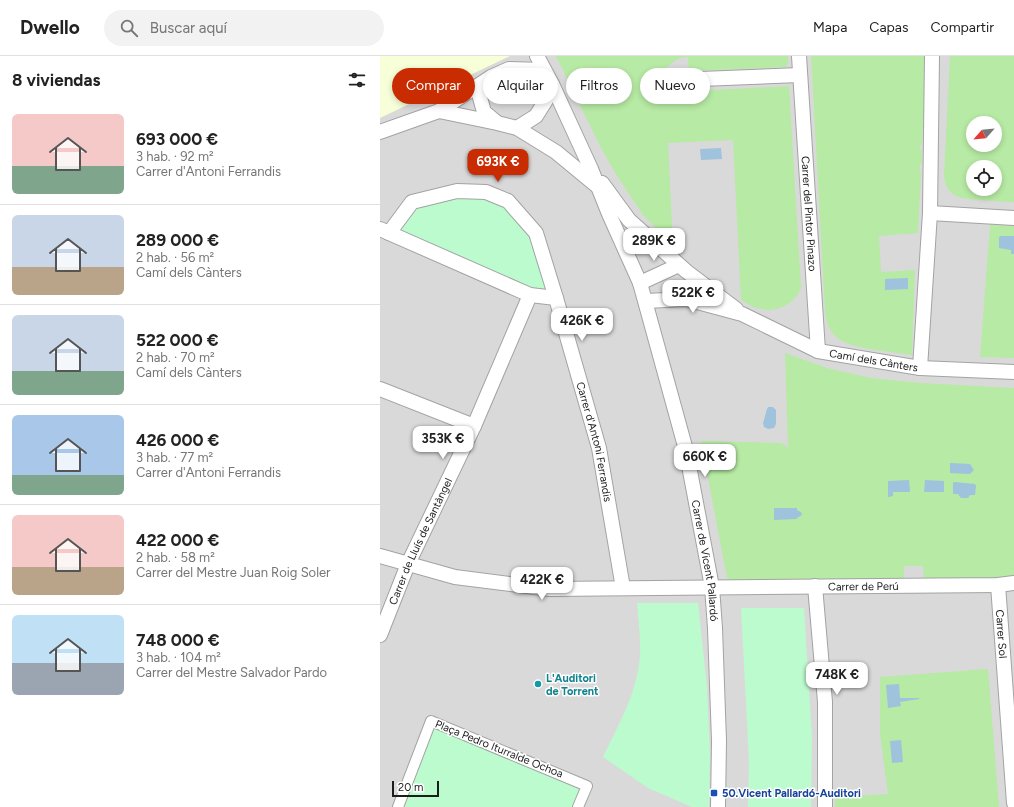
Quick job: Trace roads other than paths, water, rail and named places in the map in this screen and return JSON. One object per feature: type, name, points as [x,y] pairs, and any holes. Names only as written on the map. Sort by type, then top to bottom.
[{"type":"street","name":"Carrer de Vicent Pallardó","points":[[537,56],[543,68]]},
{"type":"street","name":"Carrer del Pintor Pinazo","points":[[799,56],[818,351]]},
{"type":"street","points":[[920,368],[930,214],[932,56]]},
{"type":"street","points":[[710,79],[800,75]]},
{"type":"street","points":[[380,132],[439,111],[483,82]]},
{"type":"street","points":[[483,88],[479,94],[484,112],[497,123]]},
{"type":"street","name":"Carrer de Vicent Pallardó","points":[[558,97],[591,168],[609,214],[640,283],[686,450],[712,587],[715,628],[718,726],[718,807]]},
{"type":"street","points":[[517,128],[536,116],[544,104]]},
{"type":"street","points":[[439,111],[517,128],[556,152],[599,188]]},
{"type":"street","name":"Camí dels Cànters","points":[[591,168],[629,220],[679,265],[742,314]]},
{"type":"street","name":"Carrer d'Antoni Ferrandis","points":[[556,298],[530,295],[384,231],[412,202],[457,191],[486,192],[508,201],[536,233],[556,298],[599,448],[623,588]]},
{"type":"street","points":[[930,214],[1014,218]]},
{"type":"street","points":[[640,283],[679,265]]},
{"type":"street","name":"Carrer de Lluís de Santàngel","points":[[380,635],[408,564],[474,426],[530,295]]},
{"type":"street","name":"Camí dels Cànters","points":[[646,302],[686,298],[742,314],[818,351],[920,368],[1014,372]]},
{"type":"street","points":[[380,389],[474,426]]},
{"type":"street","name":"Carrer de Perú","points":[[380,556],[455,577],[550,589],[1014,584]]},
{"type":"street","name":"Carrer Sol","points":[[998,585],[1010,698],[1014,803]]},
{"type":"street","points":[[815,586],[824,702],[825,807]]},
{"type":"street","name":"Plaça Pedro Iturralde Ochoa","points":[[398,807],[431,721],[588,786],[578,807]]},
{"type":"water","points":[[721,148],[722,159],[701,160],[700,149]]},
{"type":"water","points":[[1014,236],[1014,254],[1011,254],[1011,250],[999,248],[999,237]]},
{"type":"water","points":[[908,278],[908,289],[885,290],[885,279]]},
{"type":"water","points":[[768,407],[773,407],[776,410],[776,424],[774,428],[768,429],[764,427],[763,423]]},
{"type":"water","points":[[950,463],[970,464],[974,470],[970,474],[950,473]]},
{"type":"water","points":[[909,480],[910,492],[893,492],[893,496],[888,497],[888,481]]},
{"type":"water","points":[[925,480],[944,481],[944,492],[924,492]]},
{"type":"water","points":[[954,482],[975,484],[975,495],[970,495],[968,498],[961,498],[958,494],[953,494]]},
{"type":"water","points":[[774,508],[797,508],[802,515],[797,519],[774,520]]},
{"type":"water","points":[[899,684],[900,698],[919,699],[900,702],[901,706],[888,708],[886,685]]},
{"type":"water","points":[[901,740],[903,762],[892,763],[890,741]]},
{"type":"place","name":"L'Auditori de Torrent","points":[[538,684]]},
{"type":"place","name":"50.Vicent Pallardó-Auditori","points":[[714,793]]}]
